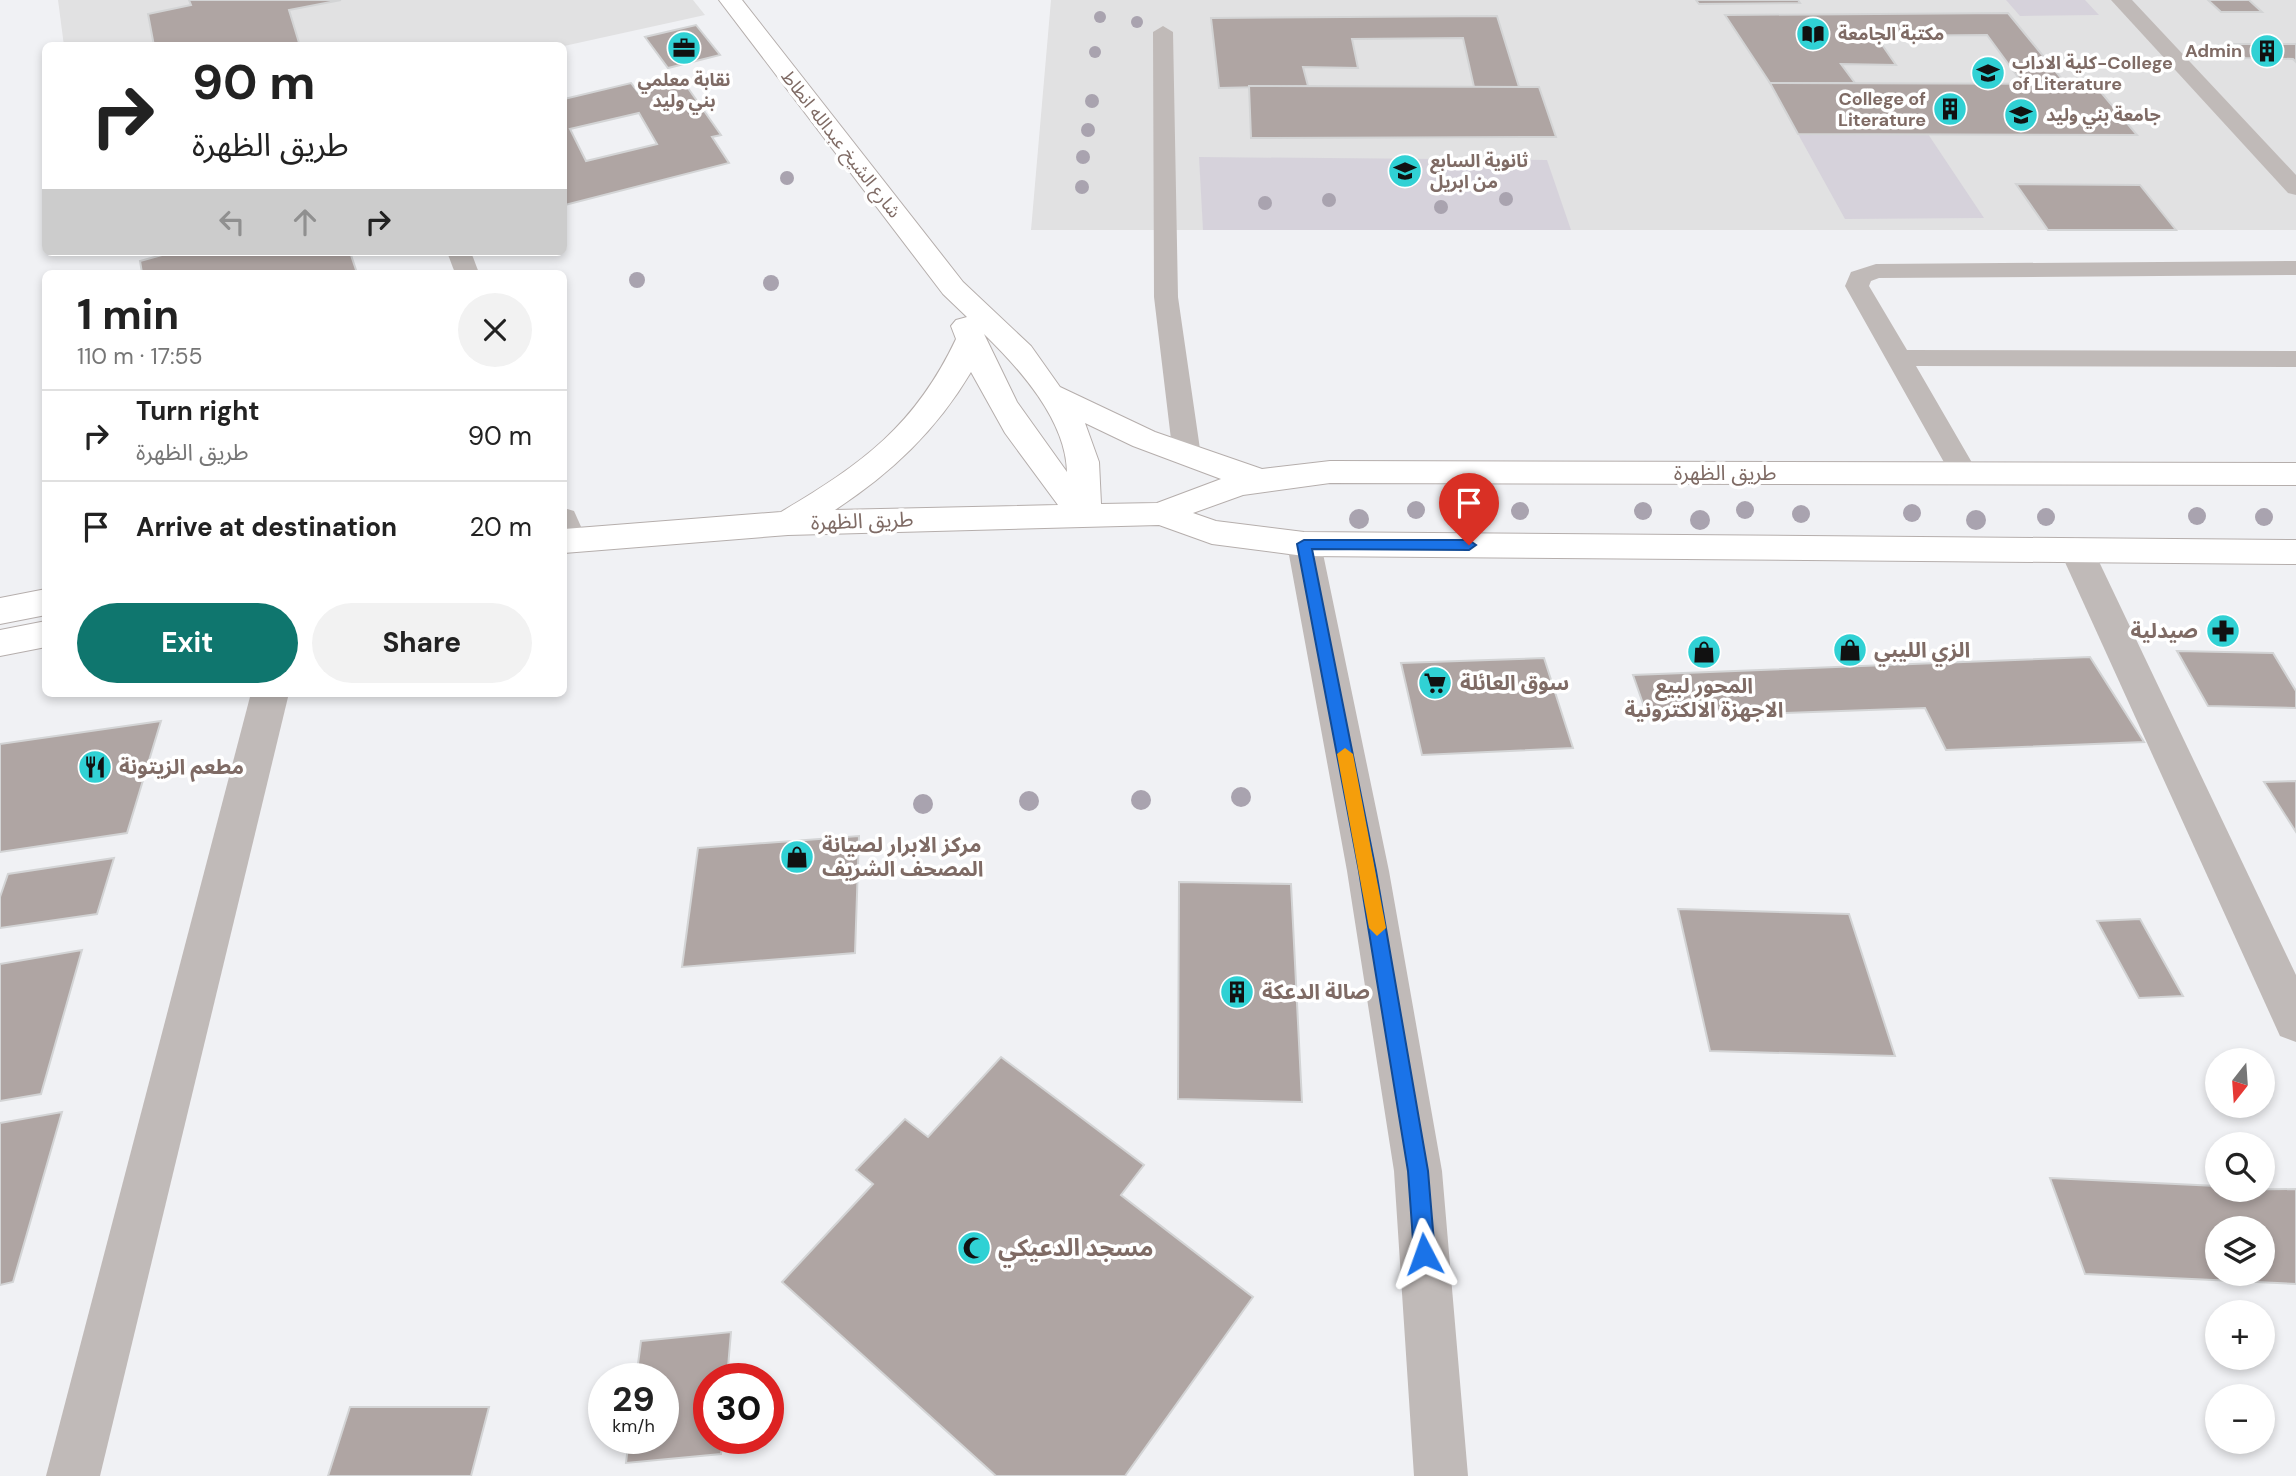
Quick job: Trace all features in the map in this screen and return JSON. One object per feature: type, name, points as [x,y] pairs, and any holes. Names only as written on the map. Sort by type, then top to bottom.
[{"type":"main road","name":"شارع الشيخ عبدالله انطاط","points":[[730,0],[953,288],[1020,352],[1068,420],[1083,462],[1085,514]]},
{"type":"main road","name":"شارع الشيخ عبدالله انطاط","points":[[953,288],[971,339],[1031,451],[1085,514]]},
{"type":"main road","points":[[788,523],[839,493],[898,448],[946,393],[971,339]]},
{"type":"main road","points":[[1048,392],[1132,433],[1187,456],[1255,479]]},
{"type":"main road","name":"طريق الظهرة","points":[[1162,514],[1191,499],[1255,479],[1330,472],[2296,474]]},
{"type":"main road","name":"طريق الظهرة","points":[[567,533],[788,523],[1162,514],[1212,532],[1304,544],[2296,552]]},
{"type":"main road","points":[[0,611],[42,603]]},
{"type":"main road","points":[[0,643],[42,635]]},
{"type":"street","points":[[1304,544],[1368,871],[1418,1171],[1441,1476]]},
{"type":"street","points":[[2076,549],[2296,1022]]},
{"type":"street","points":[[73,1476],[269,697]]},
{"type":"lane","points":[[2121,0],[2296,188]]},
{"type":"lane","points":[[1163,32],[1166,297],[1187,456]]},
{"type":"lane","points":[[1964,473],[1857,286],[1860,277],[1867,273],[2296,268]]},
{"type":"lane","points":[[1898,358],[2296,359]]},
{"type":"shaded area","points":[[58,0],[693,0],[705,15],[567,45],[567,42],[63,42]]},
{"type":"shaded area","points":[[1051,0],[2296,0],[2296,230],[1031,230]]},
{"type":"shaded area","points":[[2006,0],[2085,0],[2099,15],[2020,16]]},
{"type":"shaded area","points":[[1798,134],[1928,134],[1984,218],[1845,219]]},
{"type":"shaded area","points":[[1199,157],[1547,160],[1571,230],[1203,230]]},
{"type":"building","points":[[189,0],[341,0],[289,10],[299,42],[153,42],[148,14],[191,5]]},
{"type":"building","points":[[1696,0],[1798,0],[1800,3],[1699,4]]},
{"type":"building","points":[[2208,0],[2249,0],[2262,12],[2221,12]]},
{"type":"building","points":[[2008,13],[2066,84],[2023,84],[1987,35],[1876,36],[1896,65],[1841,64],[1855,83],[1770,83],[1725,15]]},
{"type":"building","points":[[1497,16],[1519,87],[1474,87],[1463,38],[1352,39],[1358,68],[1303,67],[1308,86],[1219,88],[1211,18]]},
{"type":"building","points":[[696,25],[720,55],[668,68],[645,37]]},
{"type":"building","name":"Admin","points":[[2230,44],[2296,44],[2296,62],[2293,59],[2245,58]]},
{"type":"building","points":[[683,81],[721,135],[712,137],[729,163],[567,204],[567,98],[631,83],[638,92]],"holes":[[[639,113],[657,144],[586,161],[570,129]]]},
{"type":"building","name":"College of Literature","points":[[1770,83],[2094,84],[2137,135],[1798,134]]},
{"type":"building","points":[[1249,86],[1539,87],[1556,137],[1251,138]]},
{"type":"building","points":[[2016,184],[2140,185],[2176,230],[2048,230]]},
{"type":"building","points":[[158,256],[351,256],[356,270],[142,270],[140,261]]},
{"type":"building","points":[[2177,651],[2273,653],[2296,691],[2296,708],[2208,706]]},
{"type":"building","points":[[2090,657],[2144,742],[1946,750],[1925,708],[1648,718],[1633,675]]},
{"type":"building","points":[[1544,658],[1573,748],[1422,755],[1401,663]]},
{"type":"building","points":[[161,721],[127,833],[0,852],[0,744]]},
{"type":"building","points":[[2296,781],[2296,832],[2264,782]]},
{"type":"building","points":[[859,836],[855,953],[682,967],[698,848]]},
{"type":"building","points":[[114,858],[97,914],[0,928],[0,897],[8,874]]},
{"type":"building","name":"صالة الدعكة","points":[[1179,882],[1291,884],[1302,1102],[1178,1099]]},
{"type":"building","points":[[1678,909],[1849,914],[1895,1056],[1710,1051]]},
{"type":"building","points":[[2140,919],[2183,996],[2139,998],[2097,921]]},
{"type":"building","points":[[82,950],[41,1094],[0,1101],[0,964]]},
{"type":"building","points":[[1001,1057],[1144,1165],[1121,1195],[1253,1297],[1125,1476],[996,1476],[782,1282],[873,1184],[856,1170],[905,1119],[928,1137]]},
{"type":"building","points":[[62,1112],[13,1282],[0,1285],[0,1123]]},
{"type":"building","points":[[2050,1178],[2205,1185],[2205,1202],[2275,1202],[2275,1189],[2296,1189],[2296,1284],[2275,1283],[2275,1216],[2205,1216],[2205,1280],[2085,1274]]},
{"type":"building","points":[[731,1332],[728,1363],[693,1363],[693,1454],[721,1454],[626,1463],[627,1454],[679,1454],[679,1363],[638,1363],[641,1341]]},
{"type":"building","points":[[350,1407],[489,1407],[471,1476],[328,1476]]},
{"type":"slow traffic","points":[[1345,754],[1377,928]]},
{"type":"place","name":"مكتبة الجامعة","points":[[1813,34]]},
{"type":"place","name":"نقابة معلمي بني وليد","points":[[684,48]]},
{"type":"place","name":"Admin","points":[[2267,51]]},
{"type":"place","name":"كلية الاداب-College of Literature","points":[[1988,73]]},
{"type":"place","name":"College of Literature","points":[[1950,109]]},
{"type":"place","name":"جامعة بني وليد","points":[[2021,115]]},
{"type":"place","name":"ثانوية السابع من ابريل","points":[[1405,171]]},
{"type":"place","name":"صيدلية","points":[[2223,631]]},
{"type":"place","name":"الزي الليبي","points":[[1850,650]]},
{"type":"place","name":"المحور لبيع الاجهزة الالكترونية","points":[[1704,652]]},
{"type":"place","name":"سوق العائلة","points":[[1435,683]]},
{"type":"place","name":"مطعم الزيتونة","points":[[95,767]]},
{"type":"place","name":"مركز الابرار لصيانة المصحف الشريف","points":[[797,857]]},
{"type":"place","name":"صالة الدعكة","points":[[1237,992]]},
{"type":"place","name":"مسجد الدعيكي","points":[[974,1248]]},
{"type":"route","points":[[1424,1254],[1418,1171],[1368,871],[1304,544],[1469,545]]}]
